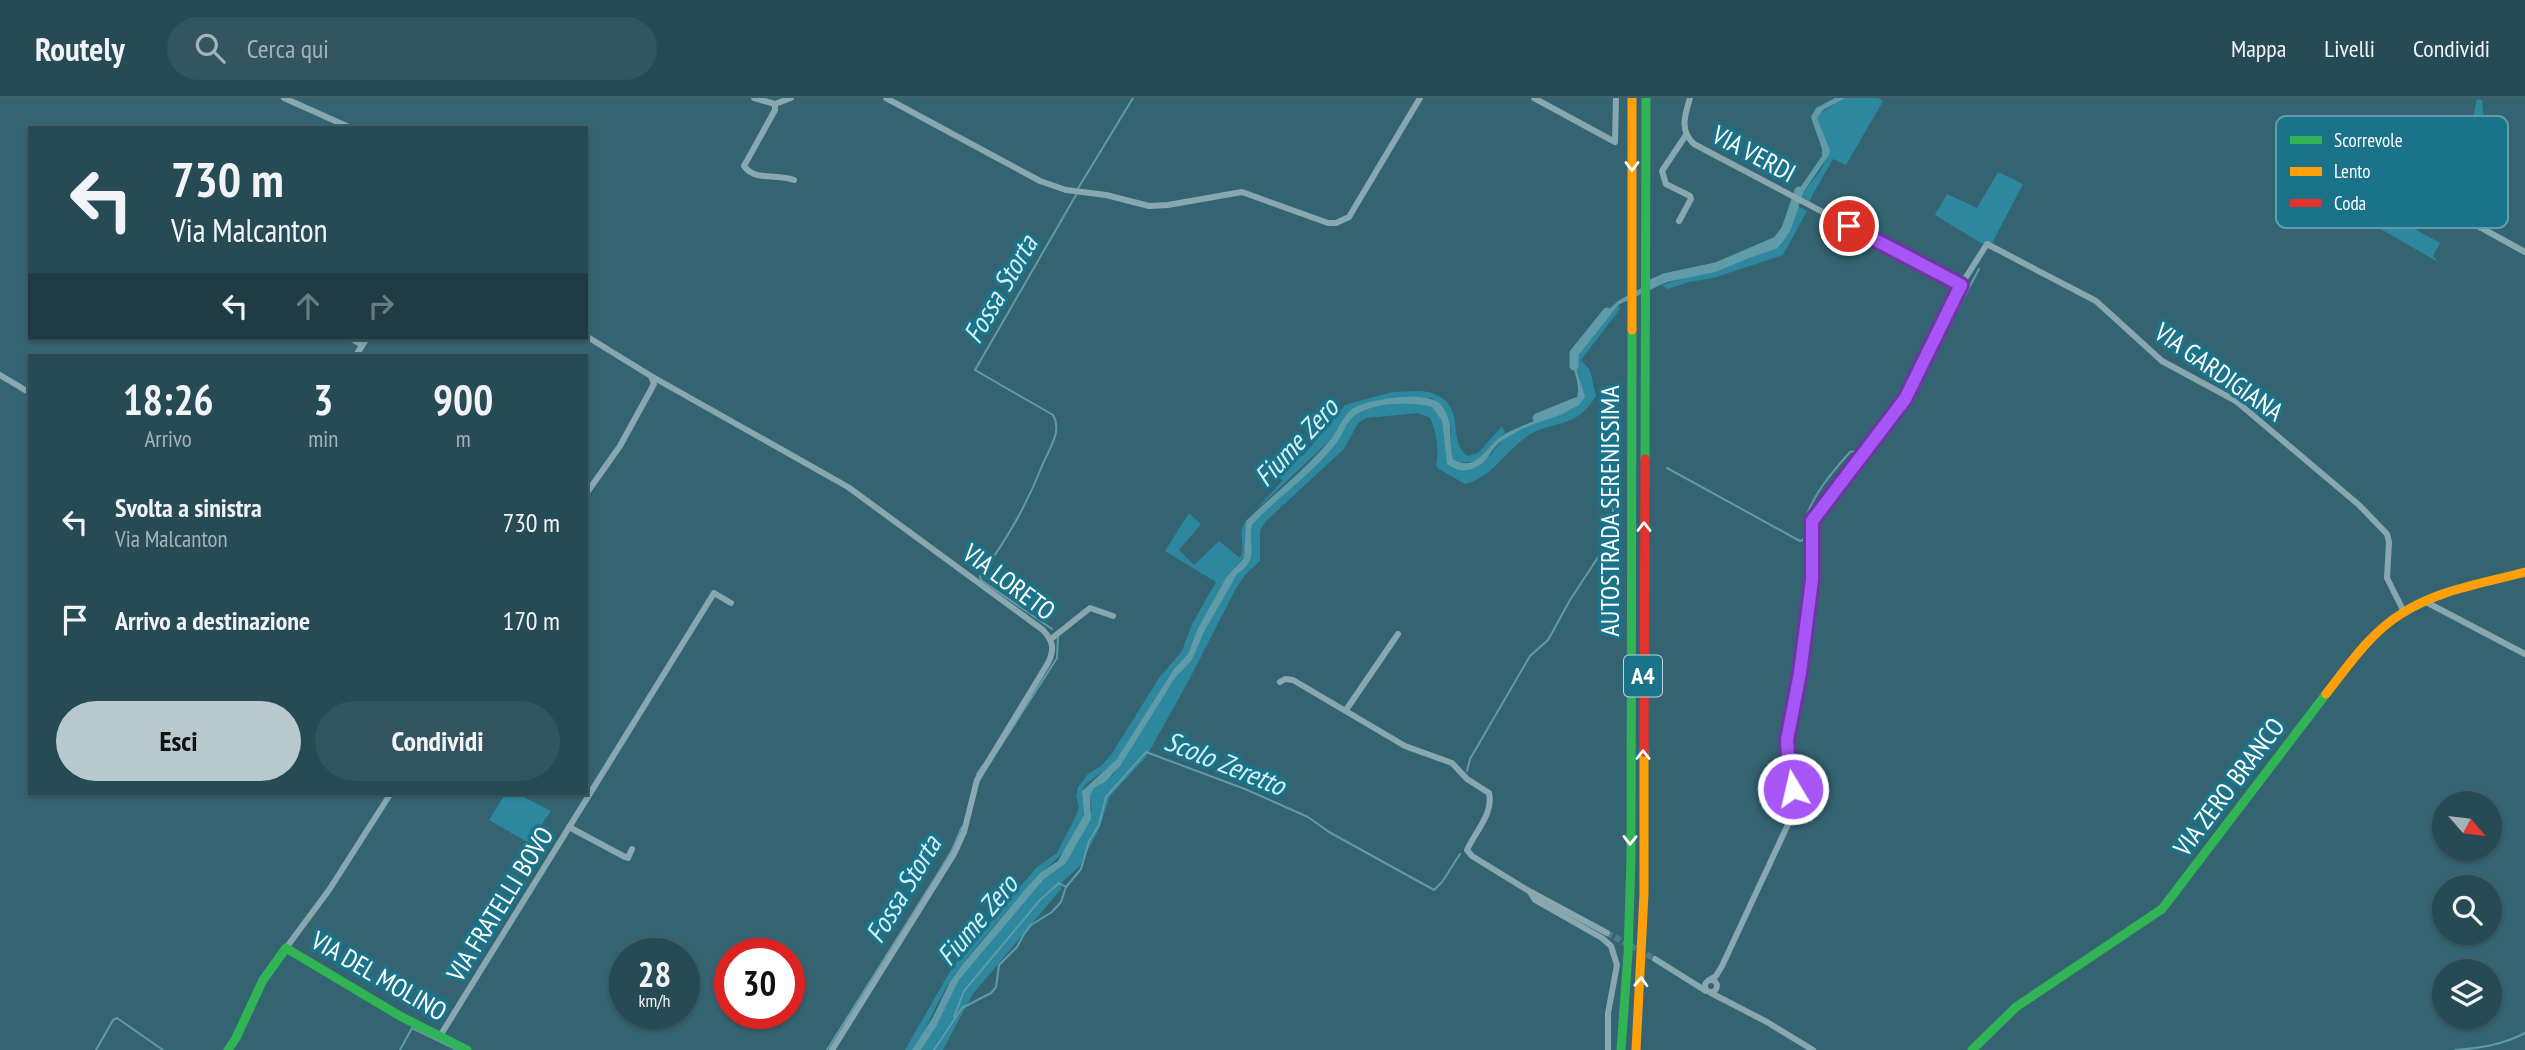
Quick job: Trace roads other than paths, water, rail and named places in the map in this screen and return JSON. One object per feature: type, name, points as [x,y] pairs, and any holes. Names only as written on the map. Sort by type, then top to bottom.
[{"type":"main road","name":"AUTOSTRADA SERENISSIMA","points":[[1621,1050],[1629,894],[1632,711],[1632,98]]},
{"type":"main road","name":"AUTOSTRADA SERENISSIMA","points":[[1636,1050],[1644,894],[1646,98]]},
{"type":"main road","name":"VIA ZERO BRANCO","points":[[1972,1050],[2016,1007],[2162,909],[2373,636],[2404,612],[2426,602],[2525,572]]},
{"type":"main road","name":"VIA DEL MOLINO","points":[[286,948],[400,1016],[467,1050]]},
{"type":"main road","points":[[228,1050],[263,980],[286,948]]},
{"type":"street","points":[[285,98],[347,126]]},
{"type":"street","points":[[754,98],[775,104],[791,98]]},
{"type":"street","points":[[886,98],[1040,181],[1149,206],[1241,192],[1328,223],[1336,223],[1349,217],[1420,98]]},
{"type":"street","points":[[1534,98],[1615,142],[1616,98]]},
{"type":"street","name":"VIA VERDI","points":[[1690,98],[1684,122],[1686,135],[1703,150],[1961,285]]},
{"type":"street","points":[[775,104],[775,110],[744,166],[749,171],[767,177],[786,176],[794,180]]},
{"type":"street","points":[[935,133],[939,126]]},
{"type":"street","points":[[1679,221],[1691,199],[1666,184],[1662,171],[1686,135]]},
{"type":"street","points":[[2482,228],[2525,252]]},
{"type":"street","name":"VIA GARDIGIANA","points":[[1961,285],[1987,244],[2096,301],[2162,361],[2236,401],[2359,505],[2383,529],[2389,542],[2387,578],[2404,612]]},
{"type":"street","points":[[1712,984],[1797,805],[1789,772],[1787,740],[1800,673],[1812,580],[1812,521],[1910,391],[1961,285]]},
{"type":"street","points":[[588,337],[651,376],[654,384],[620,446],[588,491]]},
{"type":"street","points":[[353,340],[362,345]]},
{"type":"street","points":[[357,354],[366,340]]},
{"type":"street","points":[[0,375],[28,392]]},
{"type":"street","name":"VIA LORETO","points":[[651,376],[848,487],[974,578],[1051,639],[1052,654],[1048,663],[977,780],[964,832],[954,854],[832,1050]]},
{"type":"street","name":"VIA FRATELLI BOVO","points":[[440,1036],[714,593],[731,603]]},
{"type":"street","points":[[2426,602],[2525,654]]},
{"type":"street","points":[[1051,639],[1090,608],[1113,616]]},
{"type":"street","points":[[1346,710],[1398,634]]},
{"type":"street","points":[[1280,682],[1285,679],[1293,680],[1405,746],[1452,763],[1466,779],[1489,793],[1490,807],[1467,850],[1472,856],[1529,891],[1607,933]]},
{"type":"street","name":"VIA DEL MOLINO","points":[[286,948],[329,890],[390,795]]},
{"type":"street","points":[[569,827],[625,858],[628,858],[632,849]]},
{"type":"street","points":[[1529,891],[1535,900],[1602,938],[1611,946],[1617,965],[1608,1013],[1608,1050]]},
{"type":"street","points":[[1655,959],[1698,984],[1712,984]]},
{"type":"street","points":[[1712,984],[1721,997],[1813,1050]]},
{"type":"waterway","name":"Fossa Storta","points":[[1077,190],[1133,98]]},
{"type":"waterway","name":"Fiume Zero","points":[[1651,284],[1664,278],[1716,267],[1777,241],[1786,229],[1799,191]]},
{"type":"waterway","name":"Fossa Storta","points":[[1052,629],[981,580],[980,576],[1007,537],[1029,496],[1053,441],[1056,421],[1053,415],[975,370],[1076,195]]},
{"type":"waterway","name":"Scolo Zeretto","points":[[1896,418],[1916,388],[1979,269]]},
{"type":"waterway","name":"Fiume Zero","points":[[1574,366],[1574,353],[1607,312]]},
{"type":"waterway","name":"Fiume Zero","points":[[1537,418],[1576,402]]},
{"type":"waterway","name":"Scolo Zeretto","points":[[1667,468],[1800,541],[1804,537],[1809,509],[1825,483],[1850,452],[1862,450],[1891,415]]},
{"type":"waterway","name":"Scolo Zeretto","points":[[1467,771],[1470,759],[1530,656],[1548,640],[1570,600],[1610,539],[1613,529],[1613,469]]},
{"type":"waterway","name":"Fossa Storta","points":[[989,764],[1057,658],[1058,637]]},
{"type":"waterway","name":"Scolo Zeretto","points":[[934,1050],[962,1008],[991,993],[996,987],[999,965],[1017,947],[1031,925],[1052,912],[1061,902],[1066,887],[1081,869],[1089,841],[1099,825],[1106,797],[1146,752],[1245,789],[1308,817],[1329,832],[1434,890],[1460,854]]},
{"type":"waterway","name":"Fossa Storta","points":[[977,774],[983,765]]},
{"type":"waterway","name":"Fossa Storta","points":[[827,1050],[937,875],[962,827]]},
{"type":"waterway","points":[[954,1017],[964,991],[1040,900],[1059,883],[1066,887]]},
{"type":"waterway","name":"Fossa Storta","points":[[96,1050],[113,1020],[117,1018],[163,1050]]},
{"type":"waterway","name":"Fossa Storta","points":[[400,1050],[412,1028],[457,1050]]},
{"type":"waterway","points":[[2455,1050],[2491,1045],[2525,1033]]},
{"type":"tunnel","points":[[1607,933],[1655,959]]}]
